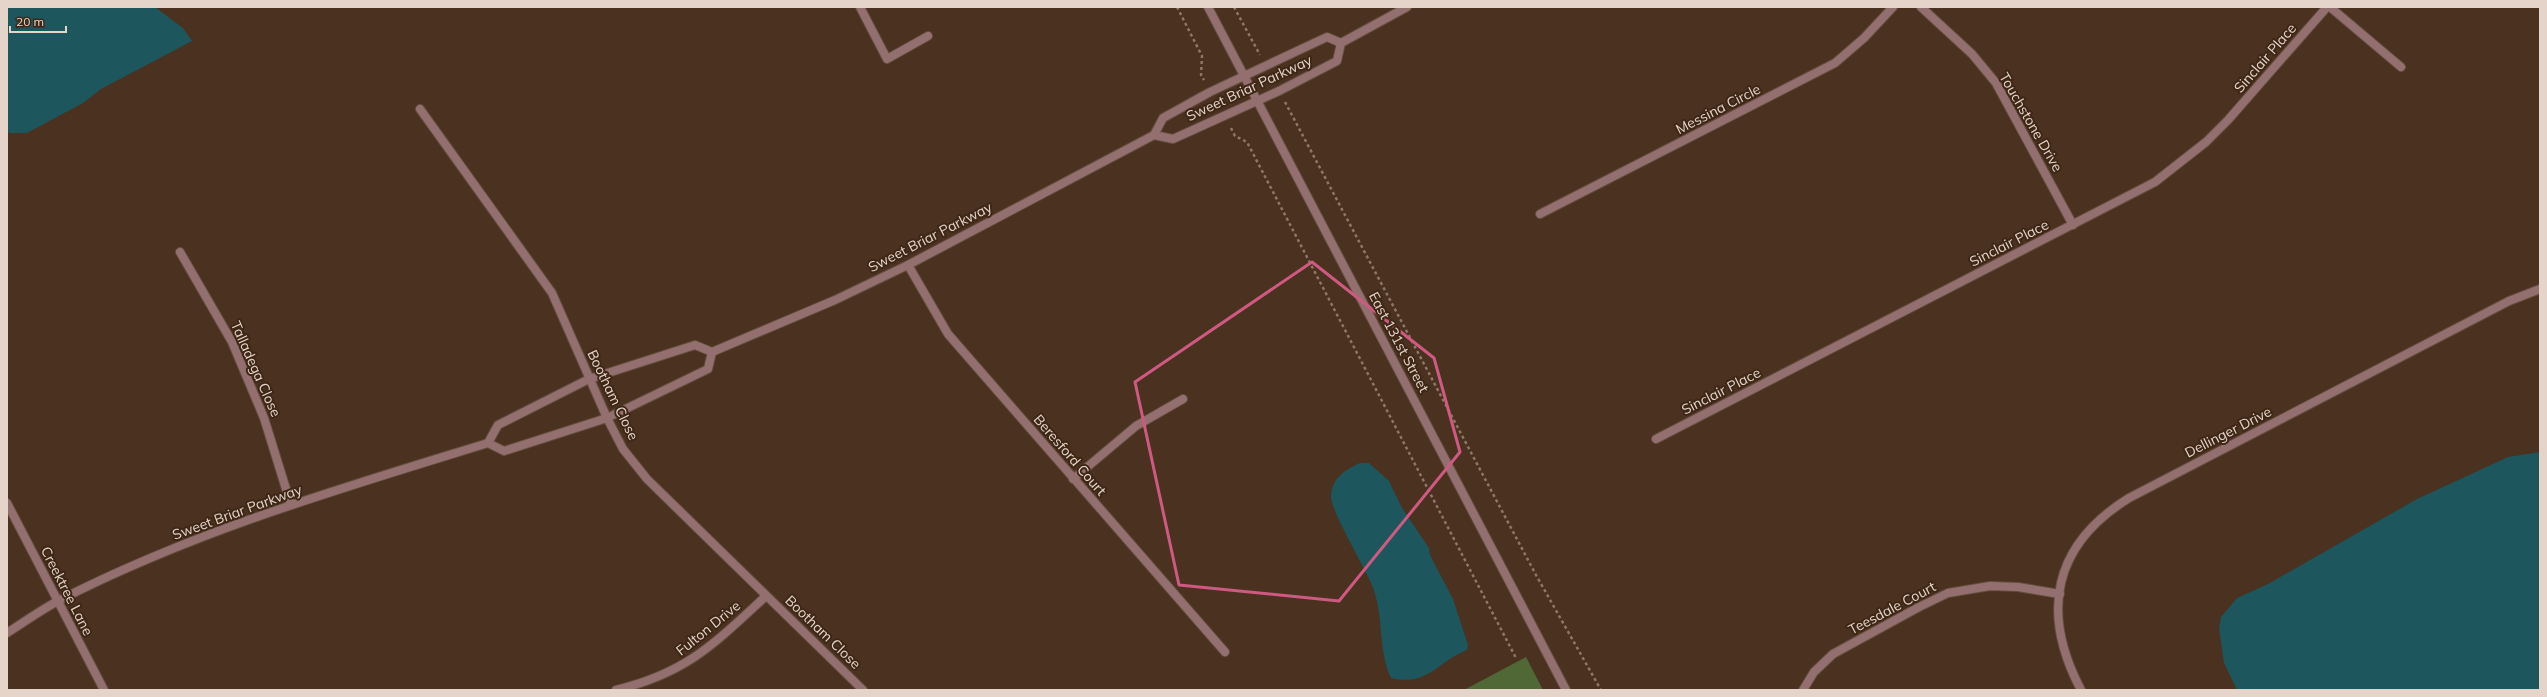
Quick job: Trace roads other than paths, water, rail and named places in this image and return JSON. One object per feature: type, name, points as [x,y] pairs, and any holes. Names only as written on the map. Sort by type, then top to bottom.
[{"type":"street","points":[[860,7],[887,59],[928,36]]},
{"type":"street","name":"East 131st Street","points":[[1208,7],[1566,690]]},
{"type":"street","points":[[1341,43],[1407,7]]},
{"type":"street","name":"Messina Circle","points":[[1540,214],[1835,63],[1864,38],[1893,7]]},
{"type":"street","name":"Touchstone Drive","points":[[1921,7],[1972,54],[1996,83],[2073,225]]},
{"type":"street","name":"Sinclair Place","points":[[1656,439],[2155,182],[2206,142],[2228,120],[2326,7]]},
{"type":"street","points":[[2330,7],[2401,67]]},
{"type":"street","name":"Sweet Briar Parkway","points":[[712,352],[835,300],[908,265],[1154,135],[1163,118],[1210,92],[1245,77],[1327,37],[1341,43],[1337,61],[1279,91],[1173,139],[1154,135]]},
{"type":"street","name":"Bootham Close","points":[[420,110],[552,293],[606,418],[623,449],[646,479],[863,690]]},
{"type":"street","name":"Talladega Close","points":[[180,252],[232,342],[264,418],[291,504]]},
{"type":"street","name":"Beresford Court","points":[[908,265],[948,334],[1225,652]]},
{"type":"street","name":"Dellinger Drive","points":[[2080,690],[2061,644],[2057,608],[2069,561],[2076,546],[2087,531],[2110,510],[2509,301],[2540,289]]},
{"type":"street","points":[[695,345],[712,352],[708,369],[606,418],[504,452],[488,443],[498,425],[589,379],[695,345]]},
{"type":"street","points":[[1073,479],[1136,426],[1183,399]]},
{"type":"street","name":"Sweet Briar Parkway","points":[[7,633],[57,602],[143,560],[291,504],[488,443]]},
{"type":"street","name":"Creektree Lane","points":[[7,503],[57,602],[104,690]]},
{"type":"street","name":"Teesdale Court","points":[[1803,690],[1814,672],[1833,654],[1919,606],[1948,594],[1990,586],[2018,587],[2060,594]]},
{"type":"street","name":"Fulton Drive","points":[[616,690],[667,674],[695,659],[766,596]]},
{"type":"water","points":[[7,7],[155,7],[183,28],[192,41],[101,89],[83,103],[27,133],[9,133],[7,129]]},
{"type":"water","points":[[2540,452],[2540,690],[2237,690],[2224,663],[2219,628],[2221,617],[2237,598],[2268,584],[2417,499],[2508,457]]},
{"type":"water","points":[[1360,463],[1369,463],[1389,481],[1402,508],[1429,548],[1430,555],[1453,599],[1468,645],[1467,650],[1448,660],[1432,672],[1414,679],[1404,680],[1391,678],[1384,655],[1378,607],[1371,583],[1335,512],[1332,502],[1331,495],[1334,483],[1345,471]]}]
